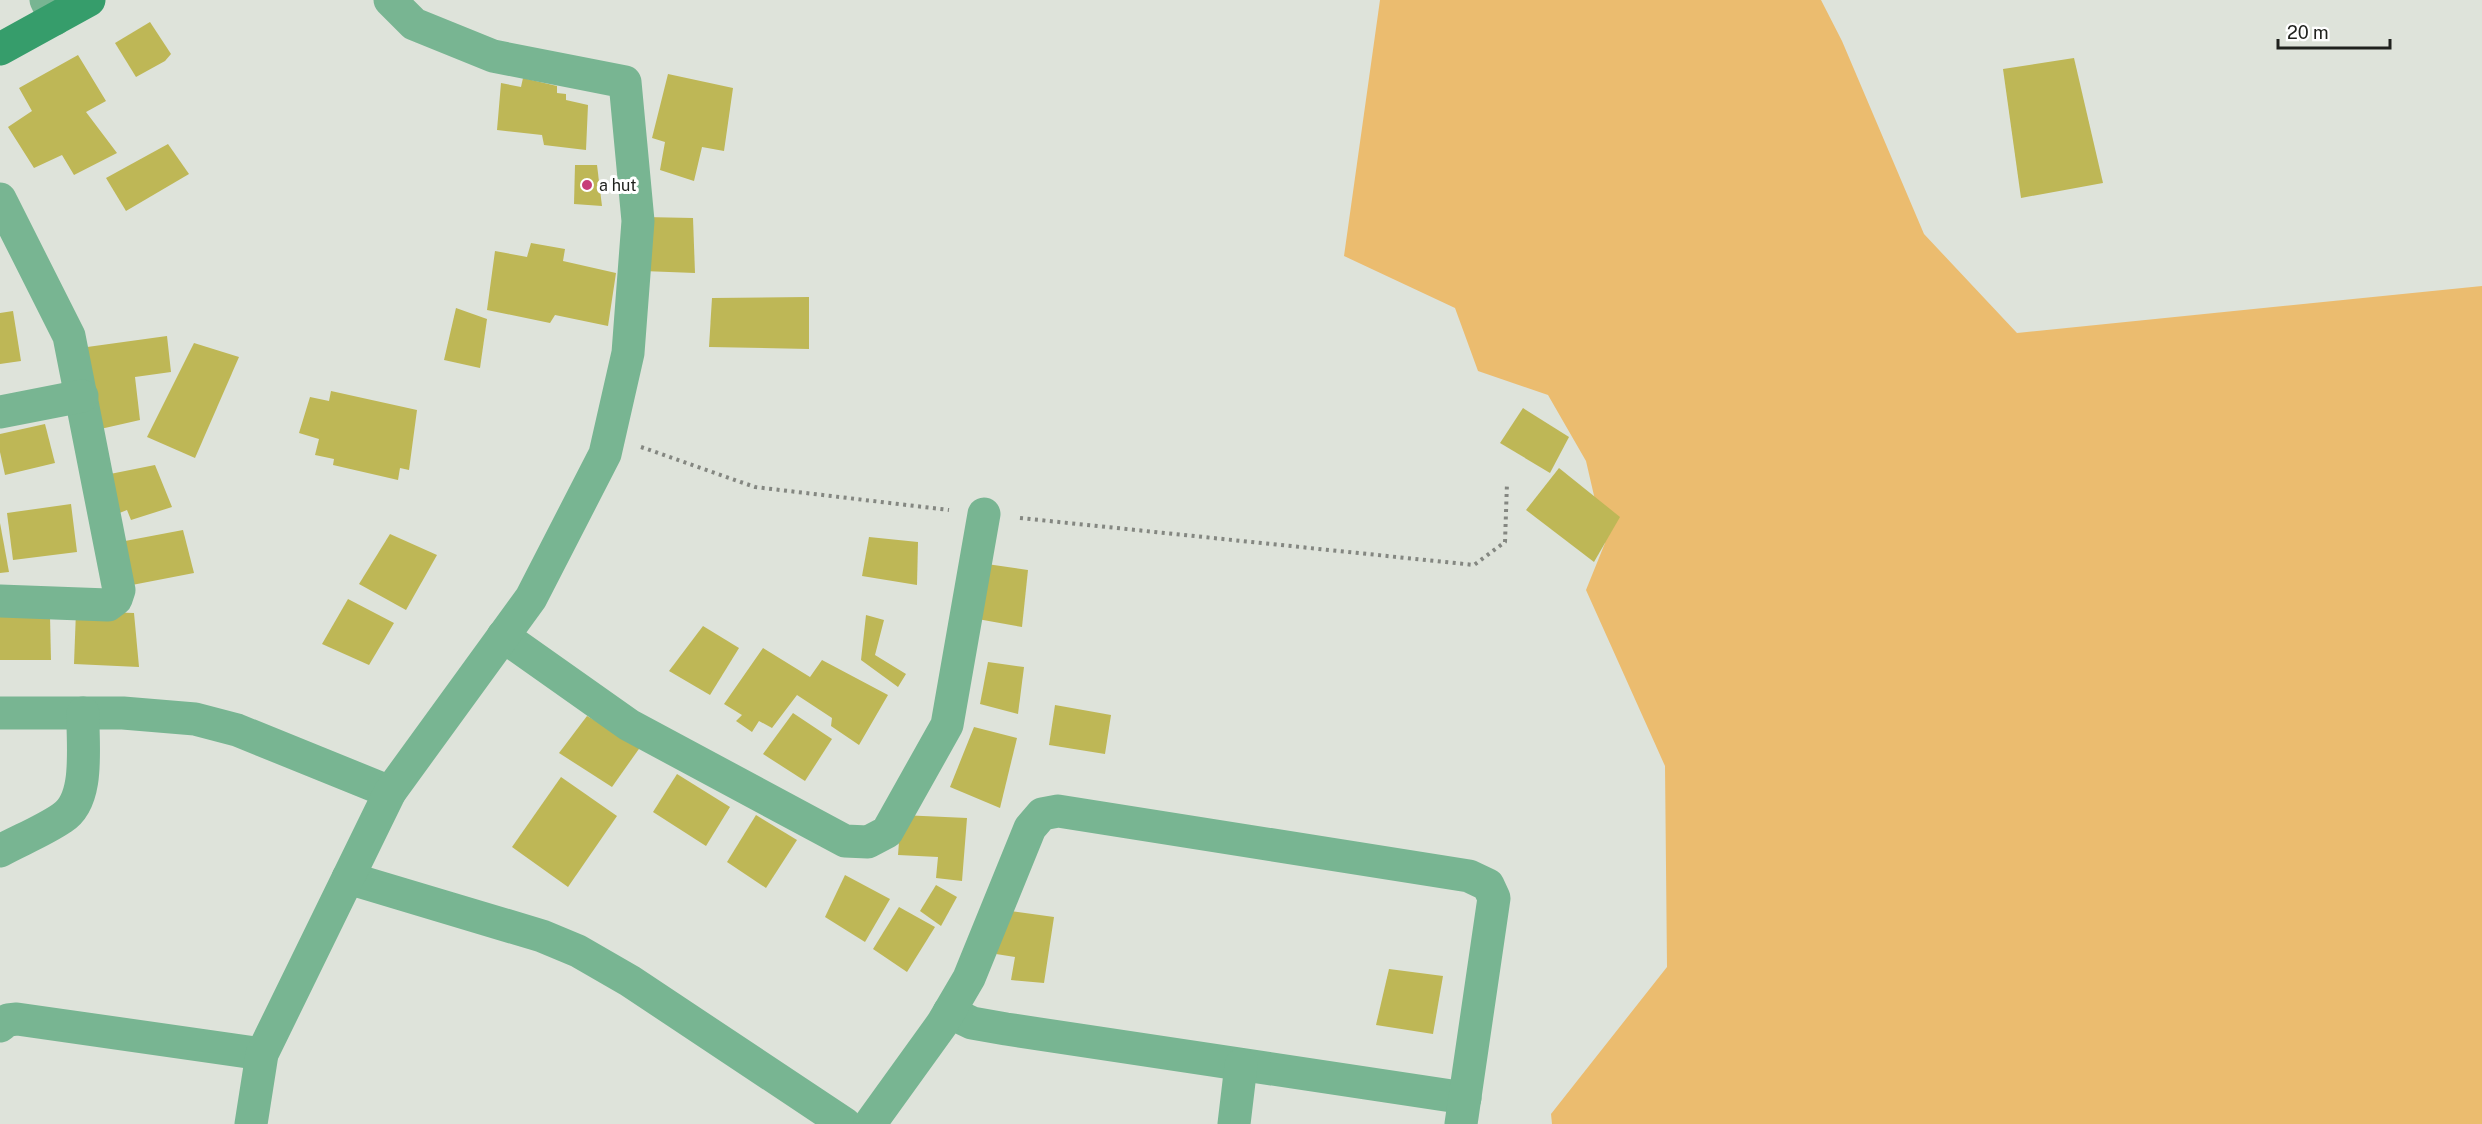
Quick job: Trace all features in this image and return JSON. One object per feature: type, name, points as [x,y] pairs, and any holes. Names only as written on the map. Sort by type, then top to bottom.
[{"type":"main road","points":[[0,49],[51,9],[89,0]]},
{"type":"street","points":[[251,1124],[262,1054],[390,792],[531,598],[605,454],[628,353],[638,221],[625,82],[493,56],[414,24],[390,0]]},
{"type":"street","points":[[0,199],[69,336],[119,590],[116,599],[108,604],[0,601]]},
{"type":"street","points":[[0,412],[82,396]]},
{"type":"street","points":[[503,636],[629,725],[845,841],[868,842],[887,832],[947,725],[984,514]]},
{"type":"street","points":[[0,851],[64,818],[74,807],[81,793],[83,712]]},
{"type":"street","points":[[0,713],[123,713],[206,721],[237,730],[390,792]]},
{"type":"street","points":[[870,1124],[949,1012],[969,978],[1030,828],[1042,814],[1058,811],[1469,876],[1488,885],[1494,898],[1463,1111],[1240,1065],[972,1023],[949,1012]]},
{"type":"street","points":[[348,878],[542,936],[578,951],[630,981],[845,1124]]},
{"type":"street","points":[[0,1026],[8,1020],[17,1019],[262,1054]]},
{"type":"street","points":[[1234,1124],[1240,1065]]},
{"type":"path","points":[[609,435],[755,487],[984,514],[1474,565],[1505,542],[1507,483]]},
{"type":"shaded area","points":[[1380,0],[1821,0],[1842,41],[1924,234],[2017,333],[2482,286],[2482,1124],[1552,1124],[1551,1114],[1667,967],[1665,766],[1586,590],[1605,543],[1586,461],[1548,395],[1478,371],[1455,308],[1344,256]]},
{"type":"building","points":[[150,22],[171,54],[165,61],[136,77],[115,43]]},
{"type":"building","points":[[78,55],[106,101],[86,112],[117,153],[74,175],[62,155],[34,168],[8,127],[32,111],[19,88]]},
{"type":"building","points":[[2074,58],[2103,183],[2021,198],[2003,69]]},
{"type":"building","points":[[668,74],[733,88],[724,151],[702,147],[694,181],[660,170],[665,142],[652,138]]},
{"type":"building","points":[[523,78],[557,86],[557,93],[566,94],[566,100],[588,105],[586,150],[544,145],[542,135],[497,130],[501,83],[521,87]]},
{"type":"building","points":[[168,144],[189,174],[126,211],[106,178]]},
{"type":"building","name":"a hut","points":[[575,165],[597,165],[602,206],[574,204]]},
{"type":"building","points":[[644,217],[693,218],[695,273],[643,271]]},
{"type":"building","points":[[531,243],[565,249],[563,261],[616,273],[608,326],[555,315],[550,323],[487,310],[495,251],[527,257]]},
{"type":"building","points":[[809,297],[809,349],[709,347],[712,298]]},
{"type":"building","points":[[456,308],[487,319],[480,368],[444,360]]},
{"type":"building","points":[[13,311],[21,361],[0,364],[0,313]]},
{"type":"building","points":[[167,336],[171,372],[135,377],[140,420],[96,430],[80,348]]},
{"type":"building","points":[[194,343],[239,357],[195,458],[147,437]]},
{"type":"building","points":[[331,391],[417,410],[409,470],[400,468],[398,480],[333,465],[334,459],[315,455],[319,439],[299,433],[310,397],[329,401]]},
{"type":"building","points":[[1523,408],[1569,437],[1550,473],[1500,443]]},
{"type":"building","points":[[45,424],[55,463],[5,475],[0,452],[0,434]]},
{"type":"building","points":[[155,465],[172,507],[131,520],[127,510],[117,514],[105,475]]},
{"type":"building","points":[[1559,468],[1620,517],[1594,562],[1526,510]]},
{"type":"building","points":[[71,504],[77,552],[13,560],[7,513]]},
{"type":"building","points":[[0,523],[9,572],[0,573]]},
{"type":"building","points":[[183,530],[194,573],[132,585],[125,541]]},
{"type":"building","points":[[390,534],[437,555],[406,610],[359,584]]},
{"type":"building","points":[[869,537],[918,542],[917,585],[862,576]]},
{"type":"building","points":[[980,563],[1028,570],[1022,627],[972,618]]},
{"type":"building","points":[[348,599],[394,623],[369,665],[322,644]]},
{"type":"building","points":[[76,611],[134,613],[139,667],[74,664]]},
{"type":"building","points":[[0,615],[50,616],[51,660],[0,660]]},
{"type":"building","points":[[866,615],[884,620],[875,655],[906,674],[898,687],[861,660]]},
{"type":"building","points":[[703,626],[739,648],[710,695],[669,671]]},
{"type":"building","points":[[763,648],[810,677],[822,660],[888,695],[859,745],[831,726],[832,718],[797,695],[772,728],[759,721],[752,732],[736,721],[742,715],[724,704]]},
{"type":"building","points":[[988,662],[1024,667],[1018,714],[980,704]]},
{"type":"building","points":[[1055,705],[1111,715],[1105,754],[1049,745]]},
{"type":"building","points":[[793,713],[832,739],[805,781],[763,754]]},
{"type":"building","points":[[587,716],[641,746],[612,787],[559,753]]},
{"type":"building","points":[[974,727],[1017,738],[1000,808],[950,787]]},
{"type":"building","points":[[677,774],[730,807],[706,846],[653,812]]},
{"type":"building","points":[[561,777],[617,816],[568,887],[512,847]]},
{"type":"building","points":[[756,815],[797,840],[766,888],[727,862]]},
{"type":"building","points":[[901,815],[967,818],[962,881],[936,878],[938,857],[898,855]]},
{"type":"building","points":[[845,875],[890,899],[865,942],[825,917]]},
{"type":"building","points":[[936,885],[957,897],[941,926],[920,911]]},
{"type":"building","points":[[899,907],[935,927],[907,972],[873,949]]},
{"type":"building","points":[[1010,911],[1054,917],[1044,983],[1011,980],[1015,957],[996,954]]},
{"type":"building","points":[[1389,969],[1443,976],[1433,1034],[1376,1025]]},
{"type":"place","name":"a hut","points":[[587,185]]}]
